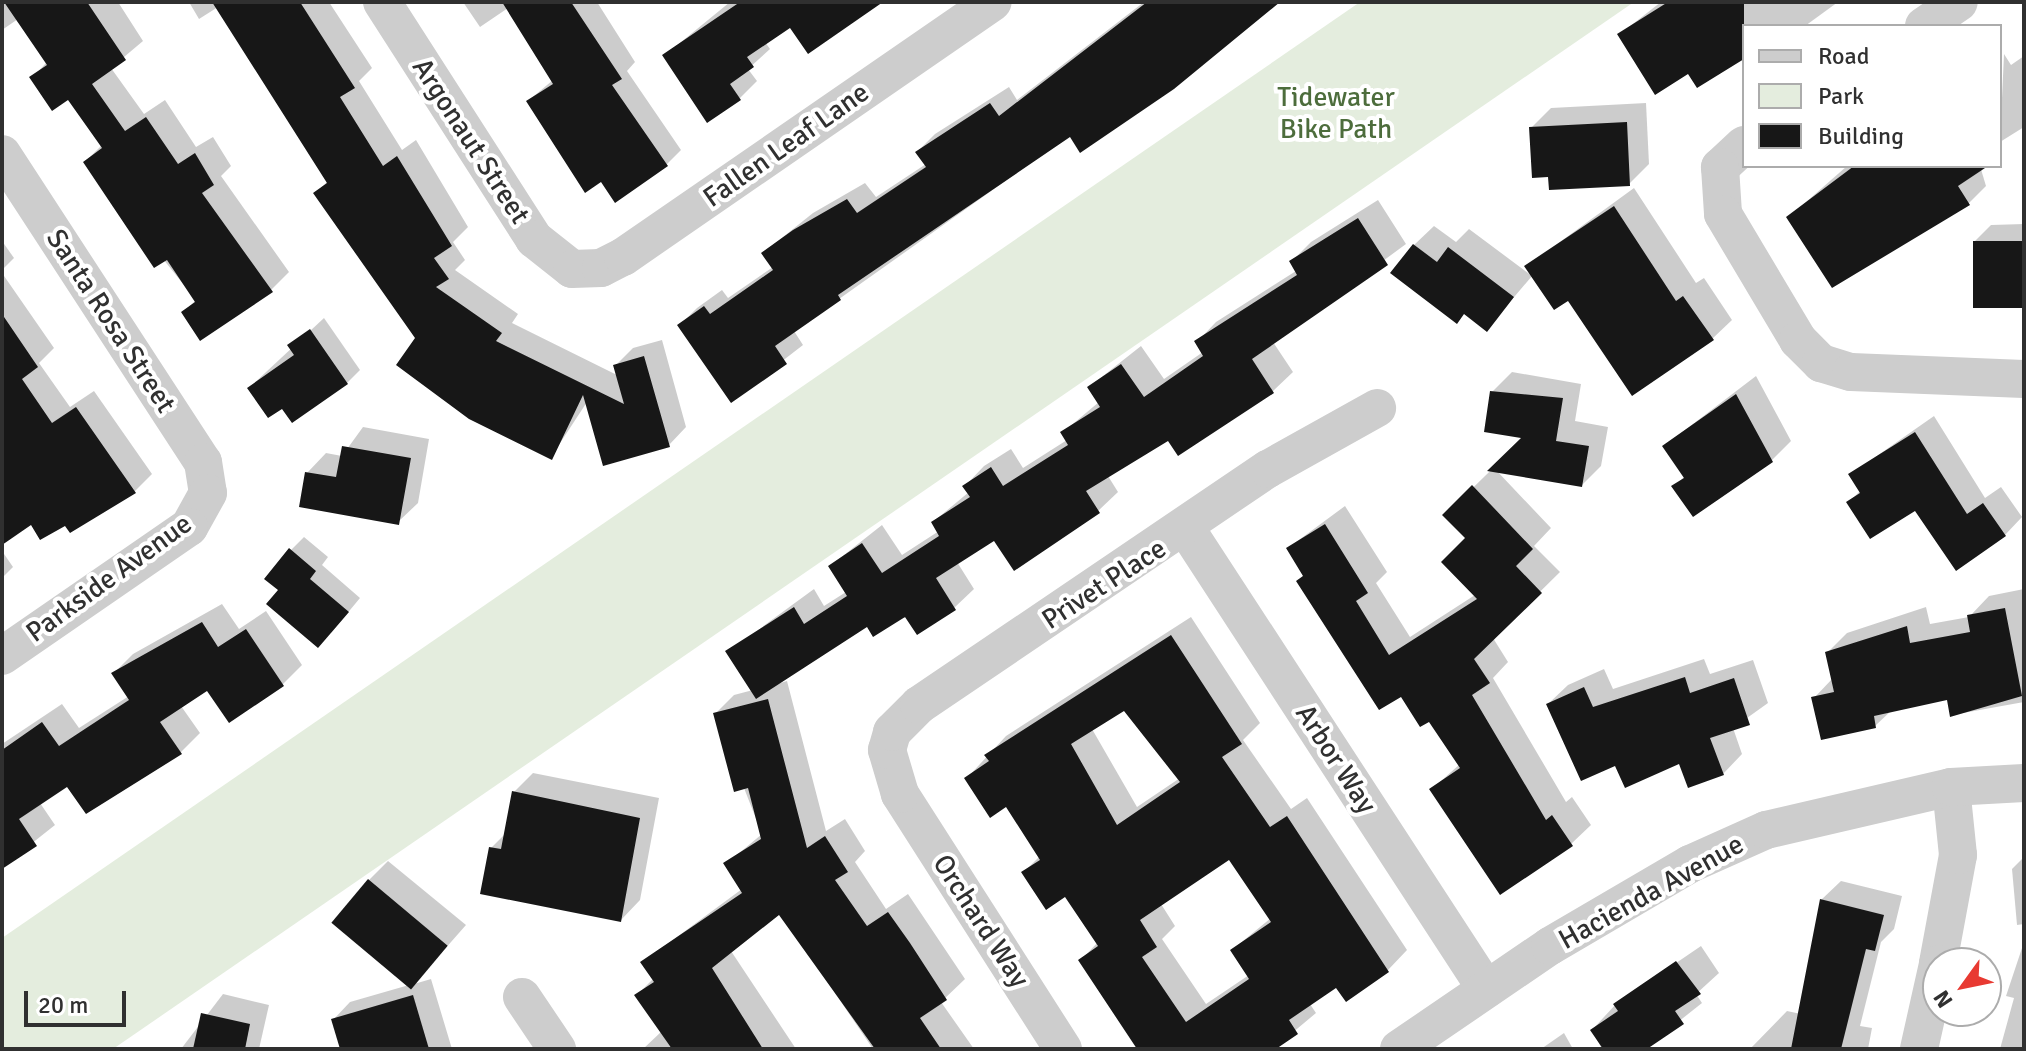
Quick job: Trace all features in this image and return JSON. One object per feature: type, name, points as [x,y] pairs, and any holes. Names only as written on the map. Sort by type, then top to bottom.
[{"type":"street","name":"Argonaut Street","points":[[382,2],[534,239],[572,269]]},
{"type":"street","name":"Fallen Leaf Lane","points":[[572,269],[623,257],[993,2]]},
{"type":"street","points":[[1927,24],[1959,2]]},
{"type":"street","points":[[1742,147],[1720,167],[1723,214],[1798,340],[1821,363],[1851,372],[2024,379]]},
{"type":"street","name":"Santa Rosa Street","points":[[2,154],[203,462],[208,493]]},
{"type":"street","name":"Privet Place","points":[[900,794],[887,750],[892,732],[919,705],[1187,530],[1268,469],[1377,408]]},
{"type":"street","name":"Parkside Avenue","points":[[2,656],[189,527],[208,493]]},
{"type":"street","name":"Arbor Way","points":[[1187,530],[1486,989]]},
{"type":"street","name":"Hacienda Avenue","points":[[1399,1049],[1486,989],[1690,864],[1766,830],[1951,787],[2024,783]]},
{"type":"street","points":[[1941,947],[1958,855],[1951,787]]},
{"type":"street","name":"Orchard Way","points":[[900,794],[1063,1049]]},
{"type":"street","points":[[522,997],[557,1049]]},
{"type":"street","points":[[1919,1049],[1924,1027]]},
{"type":"green space","name":"Tidewater Bike Path","points":[[1360,2],[1634,2],[113,1049],[2,1049],[2,938]]},
{"type":"building","points":[[4,2],[87,2],[126,60],[92,84],[125,131],[146,117],[178,164],[195,153],[214,185],[202,193],[273,292],[200,341],[181,312],[195,302],[167,260],[154,268],[83,162],[102,148],[68,100],[52,111],[29,77],[47,65]]},
{"type":"building","points":[[212,2],[300,2],[355,88],[340,97],[383,166],[397,156],[452,246],[434,258],[449,279],[436,287],[502,333],[496,341],[624,404],[613,365],[644,356],[670,447],[603,466],[583,395],[552,460],[469,419],[396,365],[415,338],[313,193],[327,183]]},
{"type":"building","points":[[502,2],[571,2],[622,79],[612,85],[668,166],[615,203],[601,182],[585,193],[526,101],[553,84]]},
{"type":"building","points":[[740,2],[883,2],[808,54],[790,28],[747,57],[754,67],[730,84],[741,100],[707,123],[662,55]]},
{"type":"building","points":[[1147,2],[1280,2],[1174,89],[1080,153],[1070,137],[838,295],[841,300],[775,346],[787,364],[731,403],[677,325],[704,306],[710,314],[773,270],[761,253],[793,230],[847,199],[857,213],[926,167],[915,152],[990,103],[999,116]]},
{"type":"building","points":[[1668,2],[1744,2],[1742,60],[1697,88],[1688,74],[1655,95],[1617,34]]},
{"type":"building","points":[[1627,122],[1630,186],[1549,190],[1548,177],[1532,178],[1529,127]]},
{"type":"building","points":[[1851,168],[1985,168],[1958,186],[1970,205],[1832,288],[1786,217]]},
{"type":"building","points":[[1614,206],[1676,301],[1683,296],[1714,340],[1632,396],[1568,301],[1554,310],[1524,266]]},
{"type":"building","points":[[1358,218],[1388,265],[1252,359],[1274,393],[1178,456],[1168,441],[1086,491],[1100,513],[1014,571],[994,541],[936,578],[956,610],[917,635],[905,617],[873,637],[867,627],[756,699],[725,651],[794,607],[804,624],[847,596],[828,566],[862,543],[882,573],[939,536],[931,522],[970,497],[962,486],[991,467],[1003,486],[1068,445],[1060,432],[1100,407],[1087,387],[1121,364],[1144,397],[1203,356],[1194,341],[1297,275],[1289,261]]},
{"type":"building","points":[[1973,241],[2024,241],[2024,308],[1973,308]]},
{"type":"building","points":[[1413,244],[1437,262],[1448,247],[1514,297],[1487,332],[1464,314],[1457,324],[1390,273]]},
{"type":"building","points":[[2,314],[38,367],[22,379],[52,423],[76,407],[136,493],[70,533],[65,526],[40,540],[31,525],[2,545]]},
{"type":"building","points":[[310,329],[348,384],[292,423],[282,409],[268,418],[247,388],[294,355],[287,345]]},
{"type":"building","points":[[1490,391],[1563,398],[1556,441],[1589,446],[1582,487],[1487,471],[1521,438],[1484,432]]},
{"type":"building","points":[[1736,394],[1773,462],[1693,517],[1671,486],[1684,478],[1662,446]]},
{"type":"building","points":[[1915,432],[1967,514],[1983,503],[2006,536],[1956,571],[1915,511],[1870,539],[1846,502],[1860,493],[1848,474]]},
{"type":"building","points":[[342,446],[411,458],[399,525],[299,507],[305,472],[336,477]]},
{"type":"building","points":[[1472,485],[1533,549],[1516,566],[1542,593],[1474,659],[1490,683],[1472,695],[1546,820],[1552,815],[1573,846],[1500,895],[1429,789],[1460,768],[1429,722],[1420,727],[1401,697],[1379,710],[1296,581],[1303,576],[1286,548],[1325,524],[1368,593],[1356,601],[1389,655],[1477,599],[1441,562],[1465,538],[1442,515]]},
{"type":"building","points":[[289,548],[316,571],[310,579],[349,612],[318,648],[266,604],[278,590],[264,579]]},
{"type":"building","points":[[2005,608],[2022,696],[1950,717],[1947,700],[1874,716],[1876,728],[1821,740],[1811,697],[1834,692],[1825,652],[1907,626],[1910,643],[1970,632],[1967,615]]},
{"type":"building","points":[[202,622],[218,647],[246,629],[284,686],[229,723],[207,691],[160,722],[182,754],[86,814],[67,787],[19,819],[37,846],[2,869],[2,750],[42,722],[59,746],[129,700],[111,673]]},
{"type":"building","points":[[1171,635],[1242,744],[1222,757],[1270,827],[1287,816],[1389,972],[1346,1002],[1336,988],[1289,1020],[1298,1034],[1276,1049],[1137,1049],[1078,960],[1098,946],[1065,897],[1046,910],[1021,872],[1040,860],[1006,807],[990,818],[964,778],[989,761],[984,755]],"holes":[[[1124,711],[1180,782],[1117,825],[1071,744]],[[1229,860],[1271,922],[1230,950],[1249,979],[1186,1022],[1142,957],[1157,947],[1140,920]]]},
{"type":"building","points":[[1685,677],[1690,693],[1734,678],[1750,725],[1710,738],[1724,775],[1688,788],[1679,764],[1625,788],[1615,766],[1581,781],[1546,704],[1584,687],[1593,707]]},
{"type":"building","points":[[768,699],[807,848],[825,836],[848,872],[835,880],[867,926],[888,912],[910,943],[947,1000],[920,1018],[941,1049],[875,1049],[779,915],[712,968],[763,1049],[672,1049],[634,995],[654,982],[640,962],[742,893],[723,863],[761,839],[748,788],[734,792],[713,713]]},
{"type":"building","points":[[512,791],[640,818],[621,922],[480,894],[489,847],[501,849]]},
{"type":"building","points":[[368,879],[448,946],[411,990],[331,923]]},
{"type":"building","points":[[1820,899],[1884,915],[1875,951],[1866,949],[1841,1049],[1791,1049]]},
{"type":"building","points":[[1676,961],[1701,994],[1675,1011],[1684,1024],[1647,1049],[1603,1049],[1590,1030],[1618,1011],[1613,1004]]},
{"type":"building","points":[[413,995],[429,1049],[340,1049],[331,1019]]},
{"type":"building","points":[[201,1013],[250,1024],[245,1049],[193,1049]]}]
